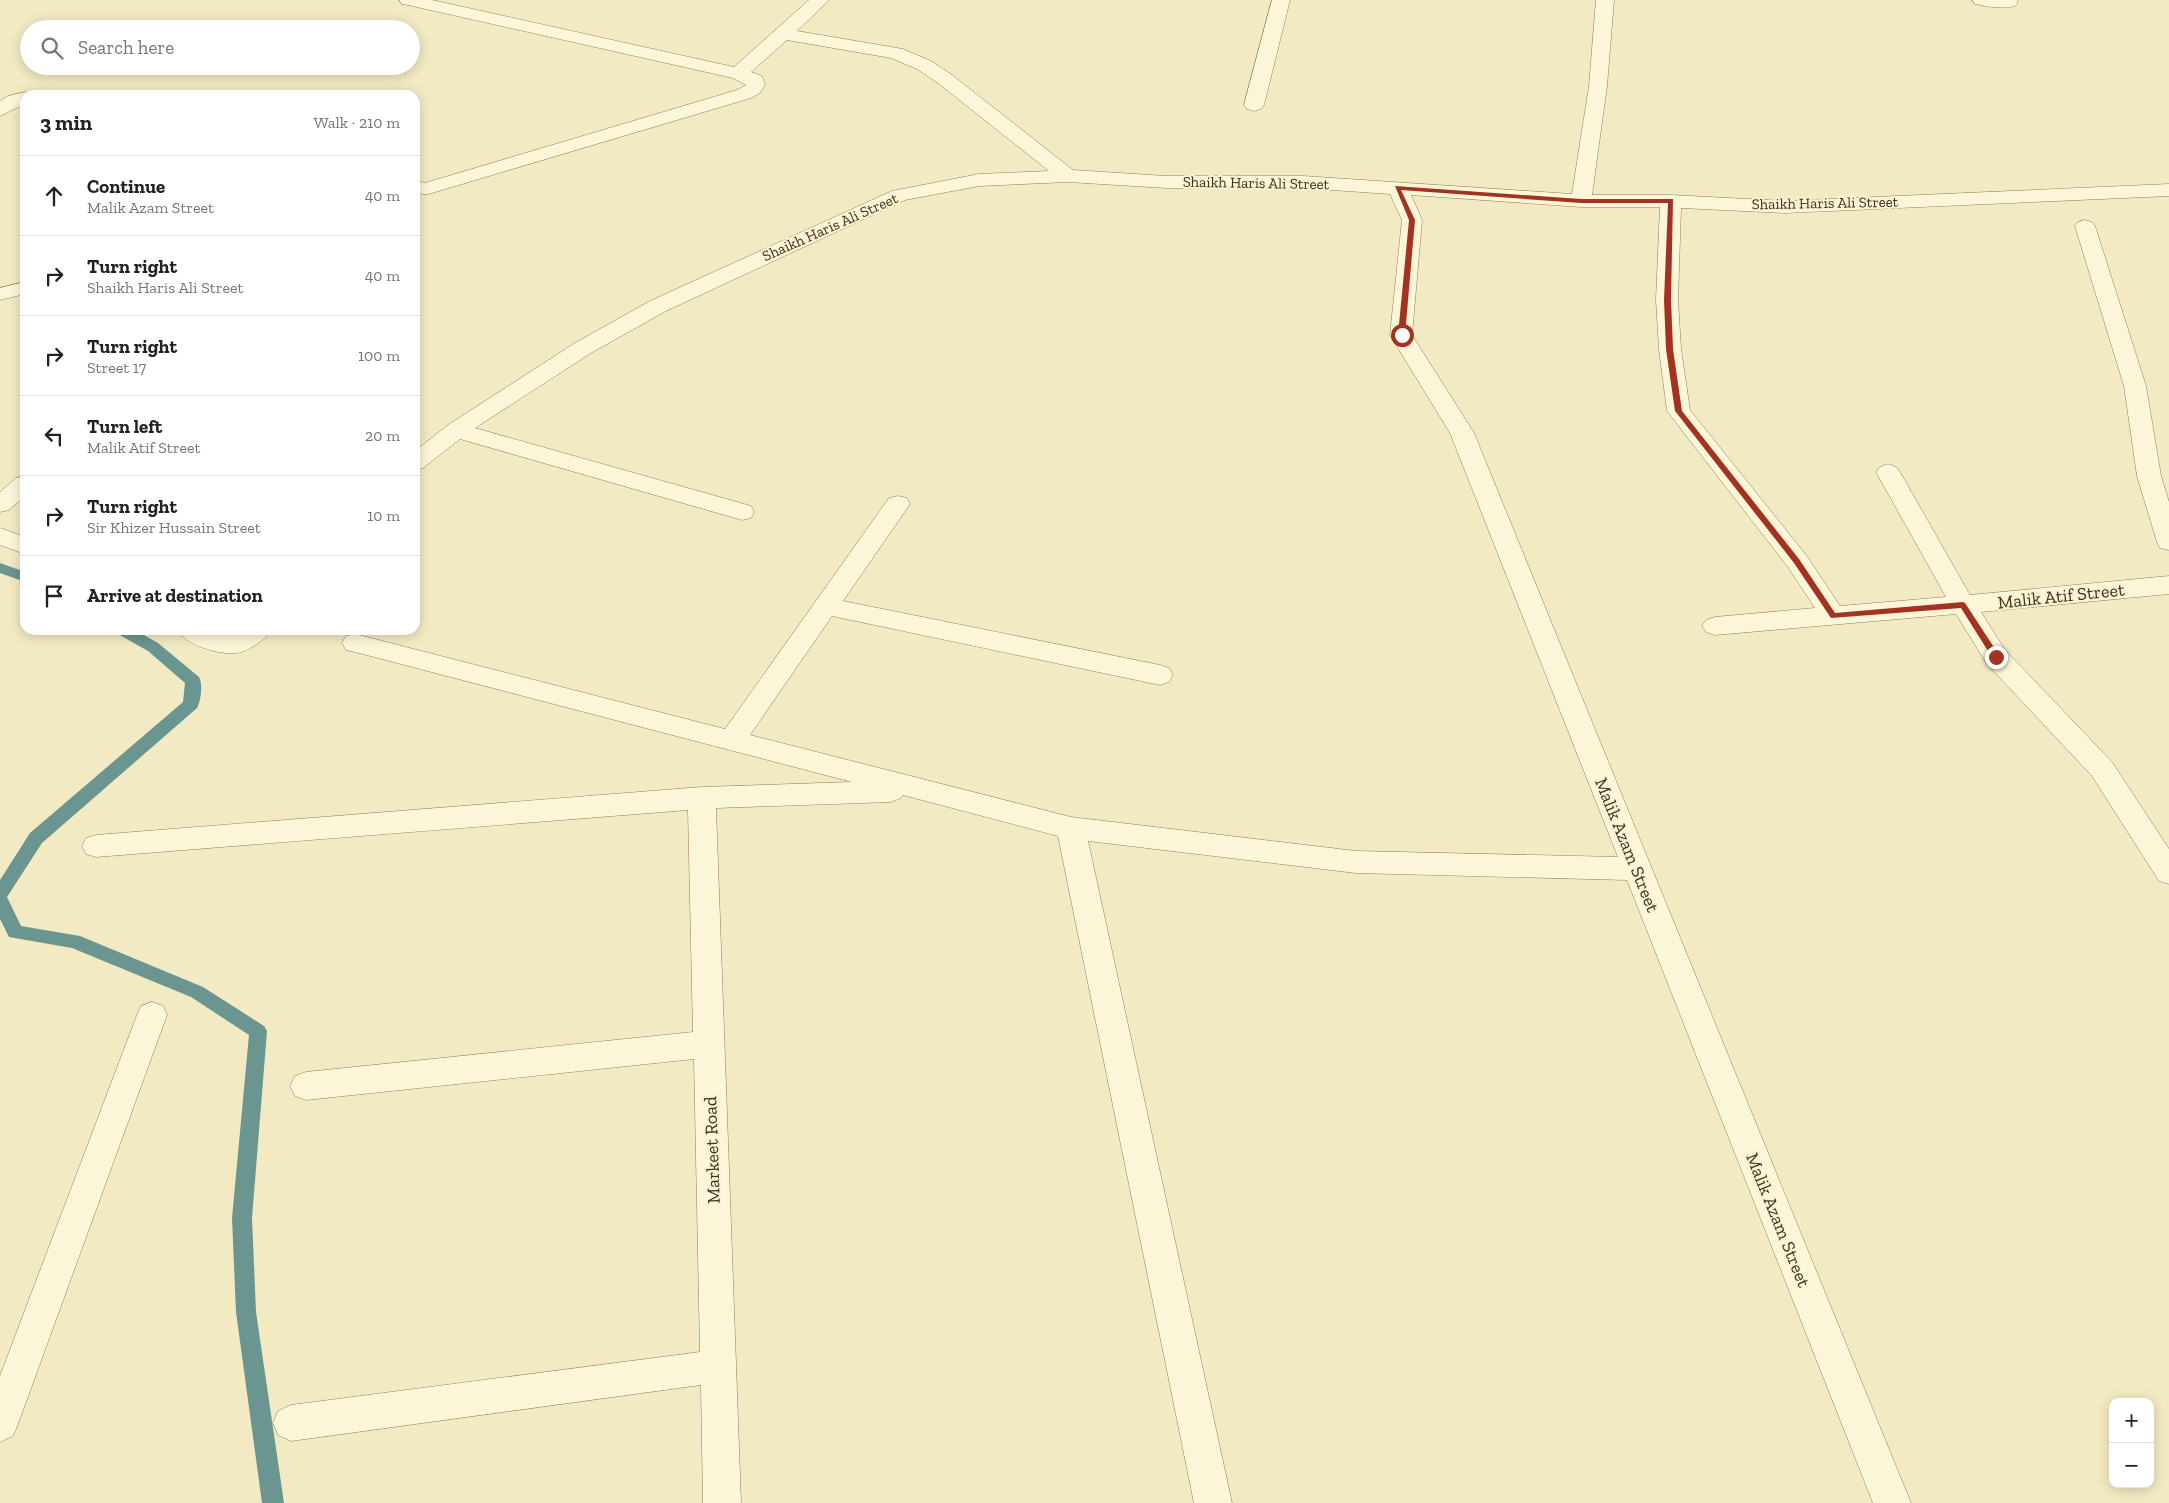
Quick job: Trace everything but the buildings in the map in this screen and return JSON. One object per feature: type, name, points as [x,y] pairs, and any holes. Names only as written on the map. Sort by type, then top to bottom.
[{"type":"street","points":[[408,0],[738,74],[755,80],[756,85],[753,89],[420,188]]},
{"type":"street","points":[[738,74],[820,0]]},
{"type":"street","points":[[1254,105],[1281,0]]},
{"type":"street","points":[[1581,201],[1598,86],[1605,0]]},
{"type":"street","points":[[1981,0],[2009,2]]},
{"type":"street","points":[[784,34],[896,53],[924,65],[945,79],[1068,176]]},
{"type":"street","points":[[0,110],[15,100],[20,99]]},
{"type":"street","name":"Shaikh Haris Ali Street","points":[[420,459],[456,430],[583,348],[658,306],[899,195],[979,180],[1068,176],[1166,182],[1303,182],[1581,201],[1671,201],[1785,207],[2169,190]]},
{"type":"street","name":"Malik Azam Street","points":[[1397,188],[1412,220],[1402,335],[1462,433],[1892,1503]]},
{"type":"street","points":[[1671,201],[1667,300],[1670,349],[1679,411],[1797,561],[1833,616]]},
{"type":"street","points":[[2085,226],[2135,386],[2149,476],[2169,542]]},
{"type":"street","points":[[0,294],[20,289]]},
{"type":"street","points":[[456,430],[742,512]]},
{"type":"street","points":[[1888,472],[1963,605],[1996,657],[2102,769],[2169,873]]},
{"type":"street","points":[[0,504],[20,488]]},
{"type":"street","points":[[731,741],[898,504]]},
{"type":"street","points":[[0,536],[20,544]]},
{"type":"street","name":"Malik Atif Street","points":[[1715,626],[2169,585]]},
{"type":"street","points":[[826,606],[1160,675]]},
{"type":"street","points":[[200,635],[209,640],[236,644],[250,635]]},
{"type":"street","points":[[355,643],[1071,828],[1356,862],[1637,869]]},
{"type":"street","points":[[96,846],[702,798],[920,790]]},
{"type":"street","name":"Markeet Road","points":[[702,798],[722,1503]]},
{"type":"street","points":[[1071,828],[1213,1503]]},
{"type":"street","points":[[0,1424],[152,1015]]},
{"type":"street","points":[[306,1086],[709,1044]]},
{"type":"street","points":[[291,1423],[718,1366]]},
{"type":"waterway","points":[[0,568],[20,575]]},
{"type":"waterway","points":[[0,894],[36,838],[191,704],[193,681],[153,647],[132,635]]},
{"type":"waterway","points":[[0,900],[15,932],[74,941],[197,992],[258,1031],[242,1218],[246,1312],[273,1503]]},
{"type":"route","points":[[1402,335],[1412,220],[1397,188],[1581,201],[1671,201],[1667,300],[1670,349],[1679,411],[1797,561],[1833,616],[1963,605],[1996,657]]}]
